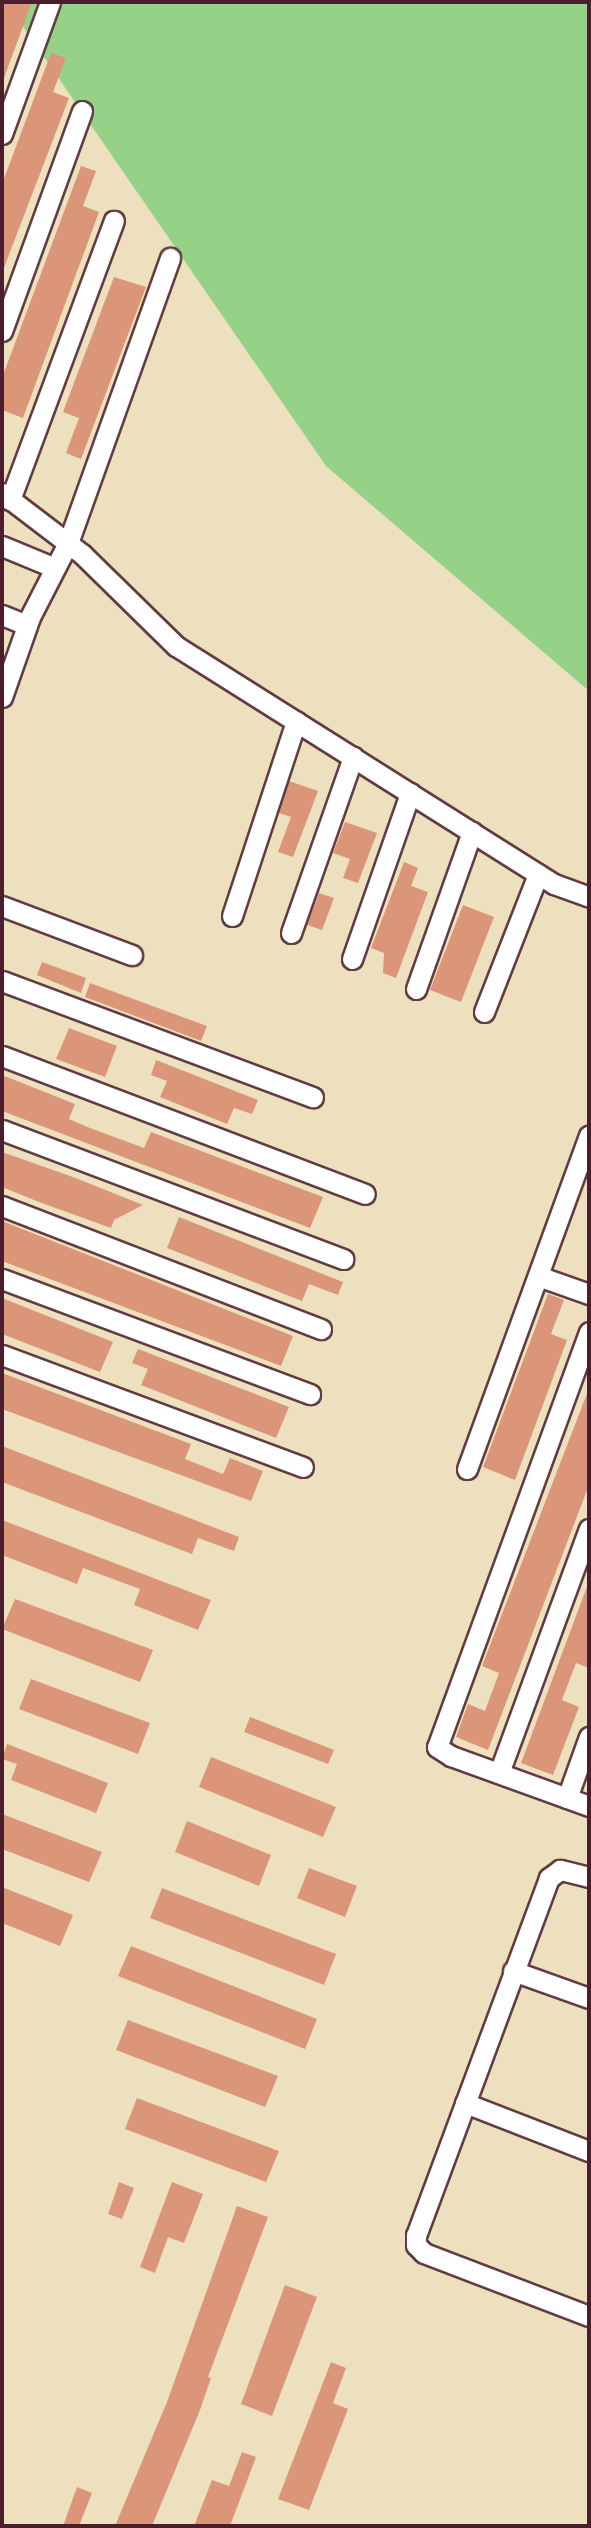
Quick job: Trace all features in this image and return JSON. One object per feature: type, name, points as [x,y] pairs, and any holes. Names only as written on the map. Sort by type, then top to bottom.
[{"type":"street","points":[[2,134],[50,2]]},
{"type":"street","points":[[2,331],[82,111]]},
{"type":"street","points":[[114,221],[6,497],[68,543],[176,646],[554,884],[589,897]]},
{"type":"street","points":[[3,691],[27,625],[68,543],[170,258]]},
{"type":"street","points":[[2,546],[55,568]]},
{"type":"street","points":[[2,615],[27,625]]},
{"type":"street","points":[[232,916],[296,721]]},
{"type":"street","points":[[291,933],[353,757]]},
{"type":"street","points":[[352,959],[410,793]]},
{"type":"street","points":[[416,989],[472,832]]},
{"type":"street","points":[[484,1012],[538,874]]},
{"type":"street","points":[[2,906],[132,955]]},
{"type":"street","points":[[2,981],[313,1097]]},
{"type":"street","points":[[2,1056],[365,1194]]},
{"type":"street","points":[[2,1130],[343,1259]]},
{"type":"street","points":[[467,1469],[589,1136]]},
{"type":"street","points":[[2,1206],[321,1329]]},
{"type":"street","points":[[538,1276],[589,1294]]},
{"type":"street","points":[[2,1279],[310,1394]]},
{"type":"street","points":[[589,1332],[439,1734],[437,1747],[451,1756],[589,1806]]},
{"type":"street","points":[[2,1355],[303,1467]]},
{"type":"street","points":[[499,1773],[589,1529]]},
{"type":"street","points":[[567,1798],[589,1737]]},
{"type":"street","points":[[589,1877],[560,1870],[549,1878],[416,2235],[416,2245],[424,2253],[589,2316]]},
{"type":"street","points":[[513,1971],[589,1998]]},
{"type":"street","points":[[464,2103],[589,2151]]},
{"type":"green space","points":[[6,2],[589,2],[589,691],[326,466]]},
{"type":"building","points":[[2,2],[32,2],[4,78],[2,77]]},
{"type":"building","points":[[51,53],[66,58],[53,92],[69,98],[2,273],[2,184]]},
{"type":"building","points":[[81,166],[96,171],[83,206],[99,212],[23,418],[2,410],[2,378]]},
{"type":"building","points":[[114,277],[146,287],[81,459],[66,453],[79,418],[63,412]]},
{"type":"building","points":[[289,781],[318,791],[293,857],[278,852],[291,817],[279,813]]},
{"type":"building","points":[[345,822],[377,833],[358,883],[343,878],[350,859],[333,853]]},
{"type":"building","points":[[404,862],[418,868],[411,886],[428,892],[396,978],[383,973],[384,953],[371,948]]},
{"type":"building","points":[[319,893],[334,898],[322,930],[307,925]]},
{"type":"building","points":[[463,905],[494,917],[461,1002],[430,990]]},
{"type":"building","points":[[42,962],[86,978],[81,993],[37,975]]},
{"type":"building","points":[[90,983],[207,1026],[201,1041],[85,997]]},
{"type":"building","points":[[69,1028],[117,1046],[105,1077],[56,1059]]},
{"type":"building","points":[[156,1060],[258,1100],[252,1114],[234,1108],[227,1124],[160,1097],[167,1081],[151,1075]]},
{"type":"building","points":[[2,1075],[75,1104],[69,1119],[90,1128],[144,1148],[151,1132],[323,1197],[310,1228],[2,1111]]},
{"type":"building","points":[[2,1152],[143,1205],[114,1220],[111,1228],[39,1202],[2,1187]]},
{"type":"building","points":[[179,1217],[343,1282],[338,1295],[309,1284],[302,1301],[167,1248]]},
{"type":"building","points":[[2,1221],[293,1336],[281,1366],[2,1261]]},
{"type":"building","points":[[548,1294],[564,1300],[551,1334],[567,1340],[515,1480],[483,1467]]},
{"type":"building","points":[[2,1298],[113,1342],[100,1372],[2,1334]]},
{"type":"building","points":[[138,1349],[289,1407],[276,1438],[141,1385],[148,1369],[132,1363]]},
{"type":"building","points":[[2,1373],[191,1444],[185,1459],[223,1474],[230,1458],[263,1471],[251,1501],[2,1409]]},
{"type":"building","points":[[588,1391],[589,1485],[488,1750],[456,1737],[468,1704],[485,1711],[499,1673],[482,1666]]},
{"type":"building","points":[[2,1446],[239,1537],[234,1551],[198,1538],[192,1554],[2,1482]]},
{"type":"building","points":[[2,1520],[211,1600],[198,1630],[134,1605],[140,1589],[83,1568],[77,1584],[2,1555]]},
{"type":"building","points":[[588,1584],[589,1668],[576,1663],[562,1700],[579,1707],[553,1775],[521,1763]]},
{"type":"building","points":[[15,1599],[153,1650],[140,1682],[2,1629]]},
{"type":"building","points":[[31,1679],[150,1723],[138,1754],[19,1709]]},
{"type":"building","points":[[250,1717],[334,1750],[328,1764],[244,1732]]},
{"type":"building","points":[[7,1744],[108,1783],[96,1813],[11,1780],[17,1764],[2,1759]]},
{"type":"building","points":[[211,1757],[336,1807],[323,1837],[199,1787]]},
{"type":"building","points":[[2,1814],[102,1852],[89,1882],[2,1849]]},
{"type":"building","points":[[187,1821],[271,1855],[259,1886],[175,1852]]},
{"type":"building","points":[[309,1868],[357,1886],[345,1917],[297,1898]]},
{"type":"building","points":[[2,1887],[73,1915],[60,1946],[2,1923]]},
{"type":"building","points":[[162,1888],[336,1954],[324,1985],[150,1918]]},
{"type":"building","points":[[131,1946],[317,2019],[305,2049],[118,1976]]},
{"type":"building","points":[[128,2020],[278,2076],[265,2107],[116,2050]]},
{"type":"building","points":[[137,2098],[279,2151],[266,2182],[125,2129]]},
{"type":"building","points":[[119,2182],[134,2188],[122,2219],[108,2214]]},
{"type":"building","points":[[172,2182],[203,2194],[184,2243],[168,2237],[155,2273],[140,2267]]},
{"type":"building","points":[[237,2206],[268,2217],[208,2377],[211,2378],[200,2410],[152,2526],[115,2526],[167,2402]]},
{"type":"building","points":[[285,2285],[317,2297],[272,2416],[241,2404]]},
{"type":"building","points":[[331,2362],[346,2368],[333,2403],[348,2409],[309,2510],[278,2499]]},
{"type":"building","points":[[242,2452],[256,2457],[230,2526],[194,2526],[212,2480],[229,2486]]},
{"type":"building","points":[[77,2487],[92,2493],[79,2526],[63,2526]]}]
